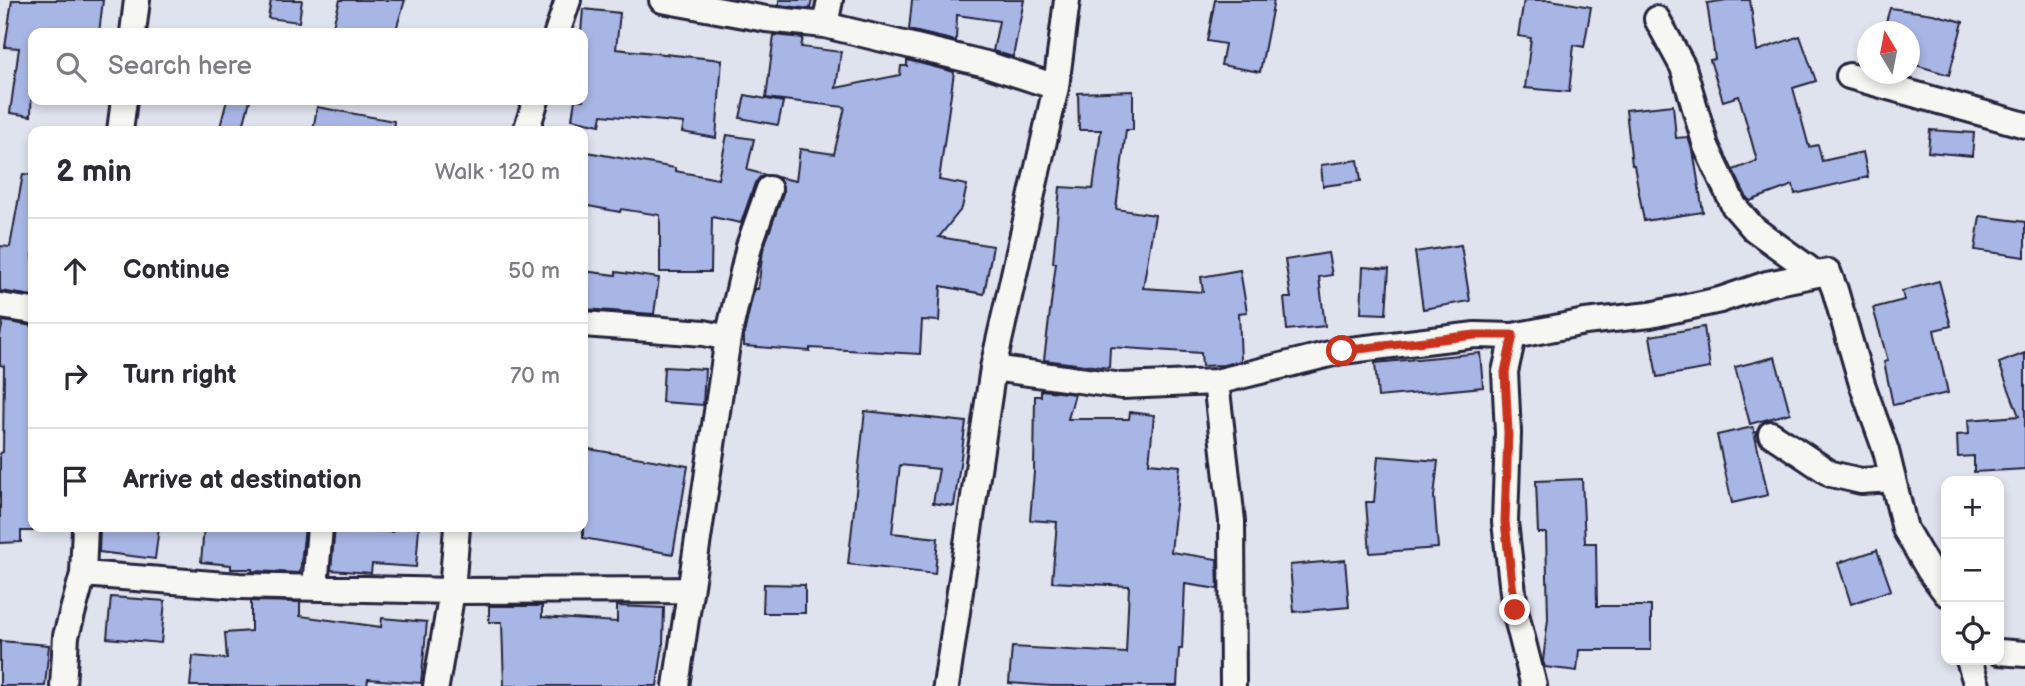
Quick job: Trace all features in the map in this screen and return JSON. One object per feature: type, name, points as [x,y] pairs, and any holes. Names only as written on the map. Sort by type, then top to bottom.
[{"type":"street","points":[[134,28],[137,0]]},
{"type":"street","points":[[559,28],[568,0]]},
{"type":"street","points":[[662,0],[766,19],[825,25],[986,64],[1056,87]]},
{"type":"street","points":[[825,25],[830,0]]},
{"type":"street","points":[[946,686],[993,368],[1056,87],[1067,0]]},
{"type":"street","points":[[1657,19],[1683,67],[1706,146],[1734,206],[1754,229],[1816,274]]},
{"type":"street","points":[[1849,76],[2025,125]]},
{"type":"street","points":[[121,126],[123,105]]},
{"type":"street","points":[[528,126],[534,105]]},
{"type":"street","points":[[676,686],[728,338],[749,247],[769,189]]},
{"type":"street","points":[[993,368],[1122,386],[1216,383],[1342,351],[1475,335],[1513,335],[1585,322],[1650,315],[1720,300],[1767,284],[1828,272],[1862,384],[1886,451],[1905,529],[1941,586]]},
{"type":"street","points":[[0,306],[28,311]]},
{"type":"street","points":[[588,324],[704,333],[728,338]]},
{"type":"street","points":[[1513,335],[1505,372],[1508,433],[1505,522],[1515,610],[1534,686]]},
{"type":"street","points":[[1216,383],[1232,521],[1233,686]]},
{"type":"street","points":[[1771,434],[1831,474],[1861,481],[1893,479]]},
{"type":"street","points":[[63,686],[66,636],[83,574],[85,532]]},
{"type":"street","points":[[315,588],[320,532]]},
{"type":"street","points":[[436,686],[452,591],[457,532]]},
{"type":"street","points":[[83,574],[239,586],[452,591],[690,590]]},
{"type":"street","points":[[2004,652],[2025,654]]},
{"type":"street","points":[[1971,665],[1977,686]]},
{"type":"building","points":[[12,0],[103,0],[100,28],[28,28],[28,105],[31,105],[31,116],[10,113],[19,48],[5,47]]},
{"type":"building","points":[[271,0],[302,0],[299,22],[268,18]]},
{"type":"building","points":[[340,0],[405,0],[397,28],[332,28]]},
{"type":"building","points":[[779,0],[812,0],[810,9],[779,5]]},
{"type":"building","points":[[912,0],[1024,0],[1013,57],[993,51],[999,21],[957,15],[956,41],[909,30]]},
{"type":"building","points":[[1215,0],[1274,0],[1260,72],[1221,65],[1225,44],[1207,41]]},
{"type":"building","points":[[1524,0],[1551,0],[1591,7],[1584,47],[1574,45],[1569,92],[1525,88],[1531,38],[1518,36]]},
{"type":"building","points":[[1750,0],[1757,51],[1800,36],[1816,81],[1793,88],[1809,147],[1818,145],[1822,161],[1863,152],[1868,177],[1795,194],[1793,185],[1750,201],[1747,198],[1733,170],[1757,161],[1739,96],[1723,101],[1710,60],[1715,59],[1707,3]]},
{"type":"building","points":[[1890,8],[1933,14],[1963,22],[1949,75],[1920,66],[1920,21],[1886,21]]},
{"type":"building","points":[[583,9],[620,13],[616,49],[722,60],[716,138],[682,132],[684,123],[602,115],[600,125],[572,119],[574,105],[588,105],[588,28],[581,28]]},
{"type":"building","points":[[774,35],[803,38],[801,47],[841,52],[836,88],[900,75],[901,66],[907,66],[907,60],[954,72],[939,180],[967,185],[962,208],[939,237],[993,246],[984,294],[941,286],[939,321],[922,320],[920,354],[744,346],[754,289],[758,289],[763,250],[783,193],[783,186],[777,177],[796,181],[800,149],[834,154],[845,107],[766,98]]},
{"type":"building","points":[[1133,91],[1133,130],[1126,130],[1116,209],[1155,215],[1143,288],[1203,292],[1201,277],[1240,270],[1247,312],[1239,313],[1241,361],[1202,366],[1201,353],[1110,347],[1109,368],[1044,360],[1056,263],[1053,263],[1060,187],[1093,189],[1101,130],[1079,130],[1078,93]]},
{"type":"building","points":[[745,95],[783,102],[778,125],[740,118]]},
{"type":"building","points":[[226,105],[249,105],[243,126],[220,126]]},
{"type":"building","points":[[1673,105],[1676,138],[1688,137],[1694,156],[1703,212],[1644,221],[1632,165],[1626,110]]},
{"type":"building","points":[[317,107],[394,121],[394,126],[314,126]]},
{"type":"building","points":[[1930,130],[1974,133],[1972,156],[1928,152]]},
{"type":"building","points":[[727,135],[754,139],[747,170],[766,175],[755,183],[741,223],[712,217],[711,272],[660,272],[660,215],[588,206],[588,152],[718,179]]},
{"type":"building","points":[[1358,160],[1361,181],[1323,186],[1321,165]]},
{"type":"building","points":[[23,174],[28,174],[28,295],[0,291],[0,246],[10,247]]},
{"type":"building","points":[[1980,216],[2025,222],[2025,257],[1975,250]]},
{"type":"building","points":[[1461,245],[1470,301],[1423,309],[1415,252]]},
{"type":"building","points":[[1328,253],[1332,275],[1319,277],[1325,326],[1287,330],[1284,298],[1291,298],[1285,260]]},
{"type":"building","points":[[1363,267],[1389,269],[1386,314],[1361,313]]},
{"type":"building","points":[[588,272],[616,275],[616,272],[659,278],[654,314],[588,309]]},
{"type":"building","points":[[1939,281],[1951,326],[1934,330],[1948,393],[1893,405],[1884,362],[1888,361],[1873,308],[1904,300],[1902,291]]},
{"type":"building","points":[[3,321],[28,325],[28,531],[21,531],[21,542],[0,543],[4,366],[0,365]]},
{"type":"building","points":[[1704,327],[1710,368],[1657,377],[1650,336]]},
{"type":"building","points":[[1480,353],[1483,387],[1378,397],[1375,363]]},
{"type":"building","points":[[2025,353],[2025,469],[1974,472],[1974,456],[1958,457],[1957,435],[1969,434],[1968,420],[2019,416],[1999,363]]},
{"type":"building","points":[[1775,357],[1790,413],[1750,424],[1735,367]]},
{"type":"building","points":[[664,367],[705,369],[703,405],[662,402]]},
{"type":"building","points":[[1041,390],[1075,394],[1068,419],[1129,419],[1130,412],[1154,415],[1149,463],[1180,466],[1171,552],[1217,559],[1218,589],[1185,584],[1177,686],[1051,686],[1009,683],[1012,647],[1126,653],[1129,586],[1052,582],[1057,522],[1030,520],[1035,396],[1041,396]]},
{"type":"building","points":[[865,411],[966,422],[954,506],[933,503],[939,469],[900,465],[892,533],[938,538],[935,574],[848,564]]},
{"type":"building","points":[[1753,427],[1768,495],[1732,503],[1717,435]]},
{"type":"building","points":[[588,449],[688,466],[673,554],[583,538],[583,532],[588,532]]},
{"type":"building","points":[[1378,456],[1438,461],[1434,497],[1438,548],[1370,553],[1366,502],[1374,502]]},
{"type":"building","points":[[1582,479],[1585,543],[1596,543],[1597,606],[1651,606],[1651,650],[1579,650],[1577,671],[1545,667],[1543,661],[1548,619],[1546,533],[1538,533],[1536,481]]},
{"type":"building","points":[[100,532],[158,532],[155,559],[99,552]]},
{"type":"building","points":[[204,532],[304,532],[300,573],[231,569],[231,565],[201,562]]},
{"type":"building","points":[[335,532],[419,532],[416,567],[372,564],[371,573],[331,570]]},
{"type":"building","points":[[1877,550],[1891,590],[1851,604],[1838,563]]},
{"type":"building","points":[[1345,560],[1349,607],[1294,612],[1290,565]]},
{"type":"building","points":[[764,584],[805,585],[805,613],[763,613]]},
{"type":"building","points":[[111,597],[165,601],[161,643],[107,638]]},
{"type":"building","points":[[251,601],[300,602],[300,616],[381,627],[382,618],[427,622],[421,683],[368,679],[367,686],[190,686],[193,656],[227,659],[225,633],[251,631]]},
{"type":"building","points":[[489,606],[542,606],[542,617],[617,622],[617,606],[664,608],[663,645],[657,686],[504,686],[502,622],[489,622]]},
{"type":"building","points":[[0,641],[49,645],[45,686],[0,686]]},
{"type":"route","points":[[1342,351],[1475,335],[1513,335],[1505,372],[1508,433],[1505,522],[1515,610]]}]
